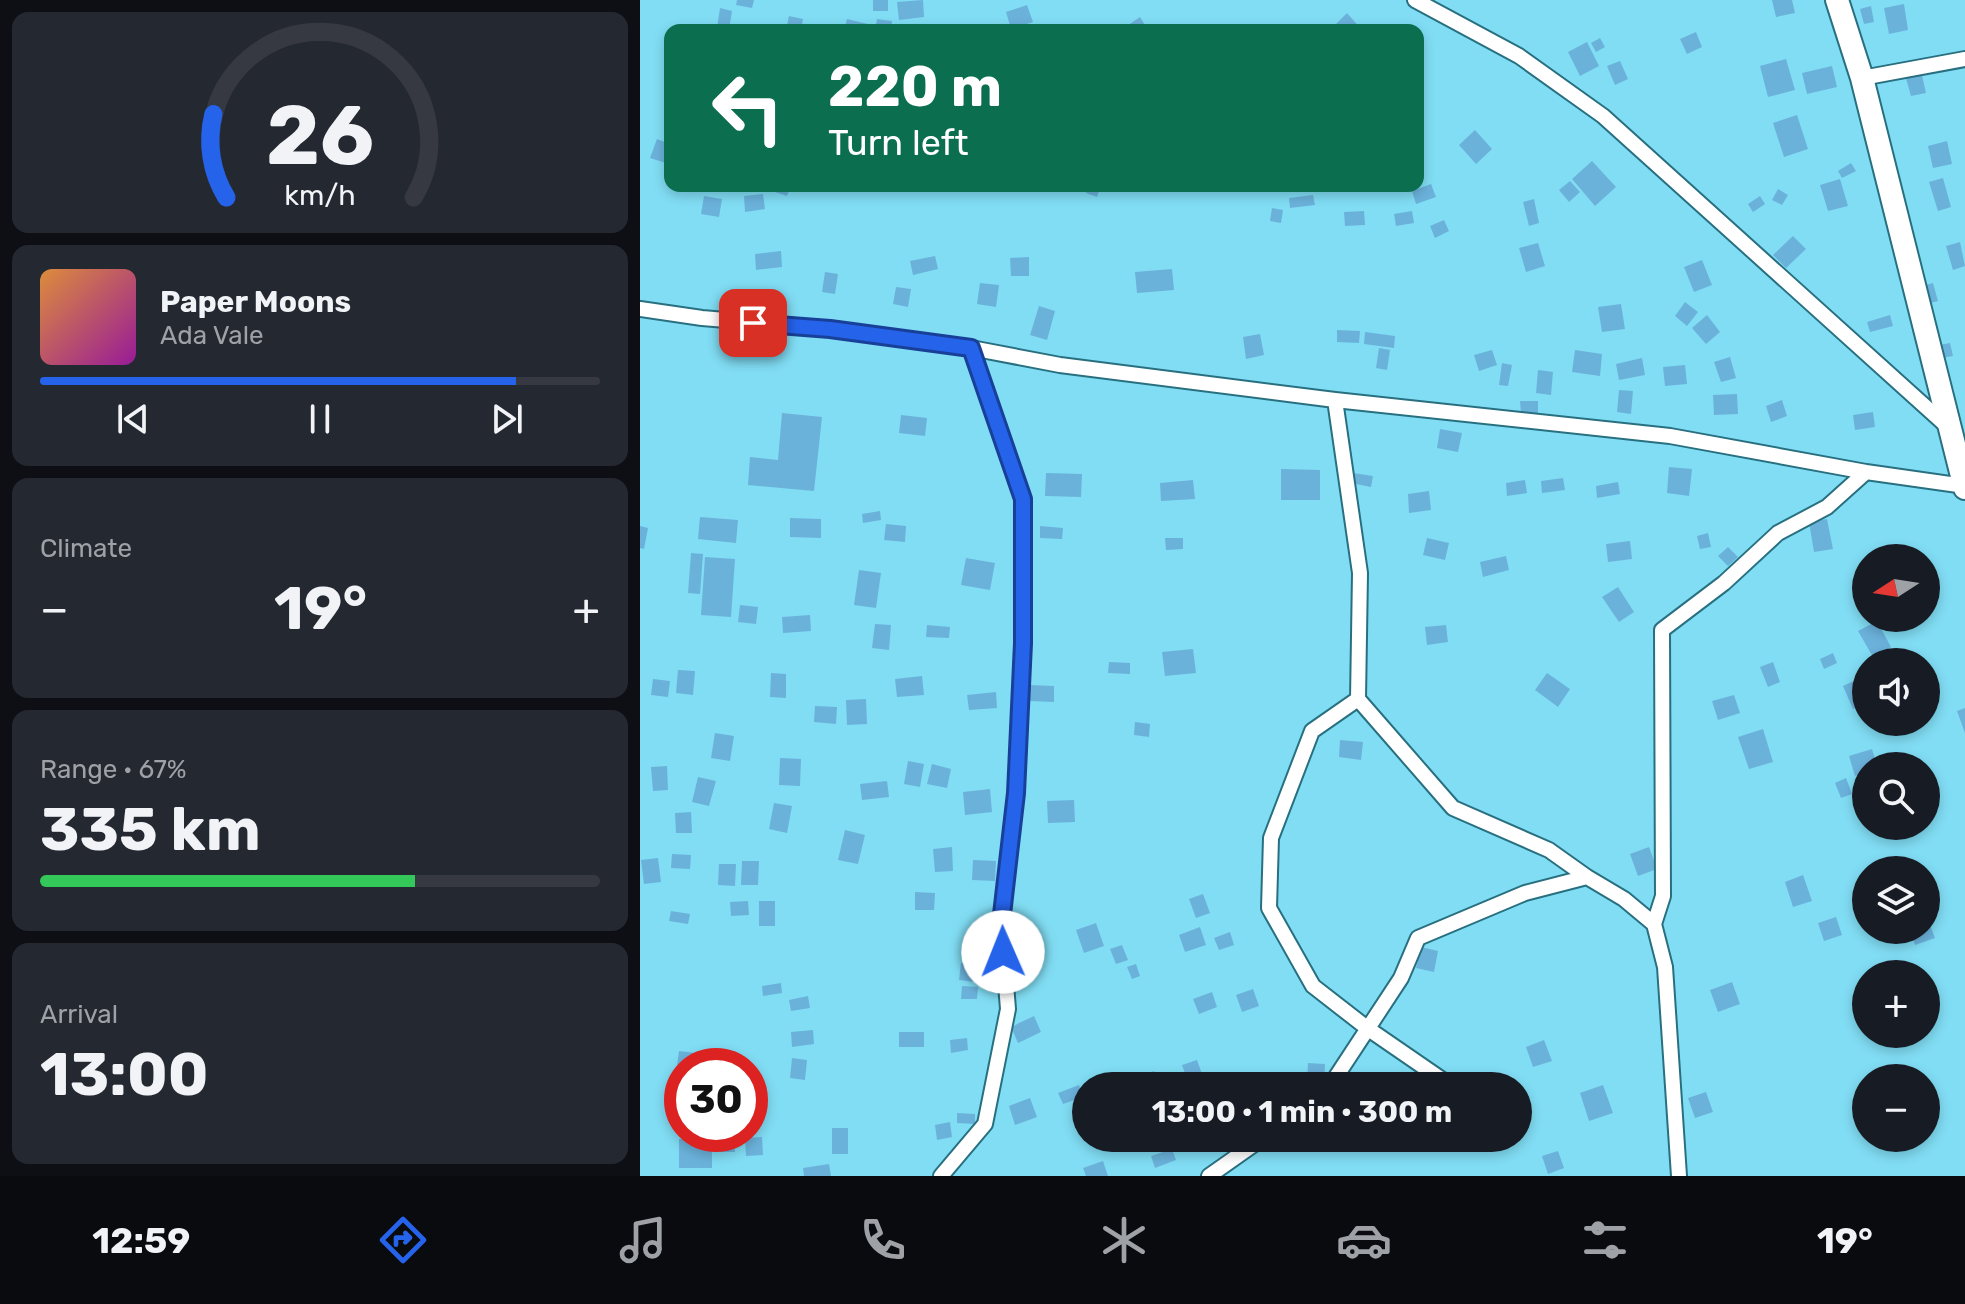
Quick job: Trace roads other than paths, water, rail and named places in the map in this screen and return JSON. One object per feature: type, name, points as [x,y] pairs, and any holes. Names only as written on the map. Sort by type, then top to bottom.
[{"type":"street","points":[[1415,0],[1519,56],[1603,116],[1948,427]]},
{"type":"street","points":[[640,309],[702,318],[830,329],[971,348],[1060,365],[1335,400],[1670,436],[1965,487],[1862,78],[1837,0]]},
{"type":"street","points":[[1862,78],[1965,59]]},
{"type":"street","points":[[941,1176],[985,1124],[1008,1009],[1001,923],[1016,793],[1023,643],[1023,499],[971,348]]},
{"type":"street","points":[[1335,400],[1360,573],[1358,699],[1453,808],[1549,850],[1624,899],[1654,924]]},
{"type":"street","points":[[1679,1176],[1665,967],[1654,924],[1663,896],[1662,630],[1724,583],[1778,533],[1827,507],[1866,472]]},
{"type":"street","points":[[1358,699],[1312,731],[1271,838],[1269,908],[1313,986],[1431,1072]]},
{"type":"street","points":[[1339,1072],[1401,978],[1418,938],[1525,893],[1587,877]]},
{"type":"street","points":[[1209,1176],[1243,1152]]}]
